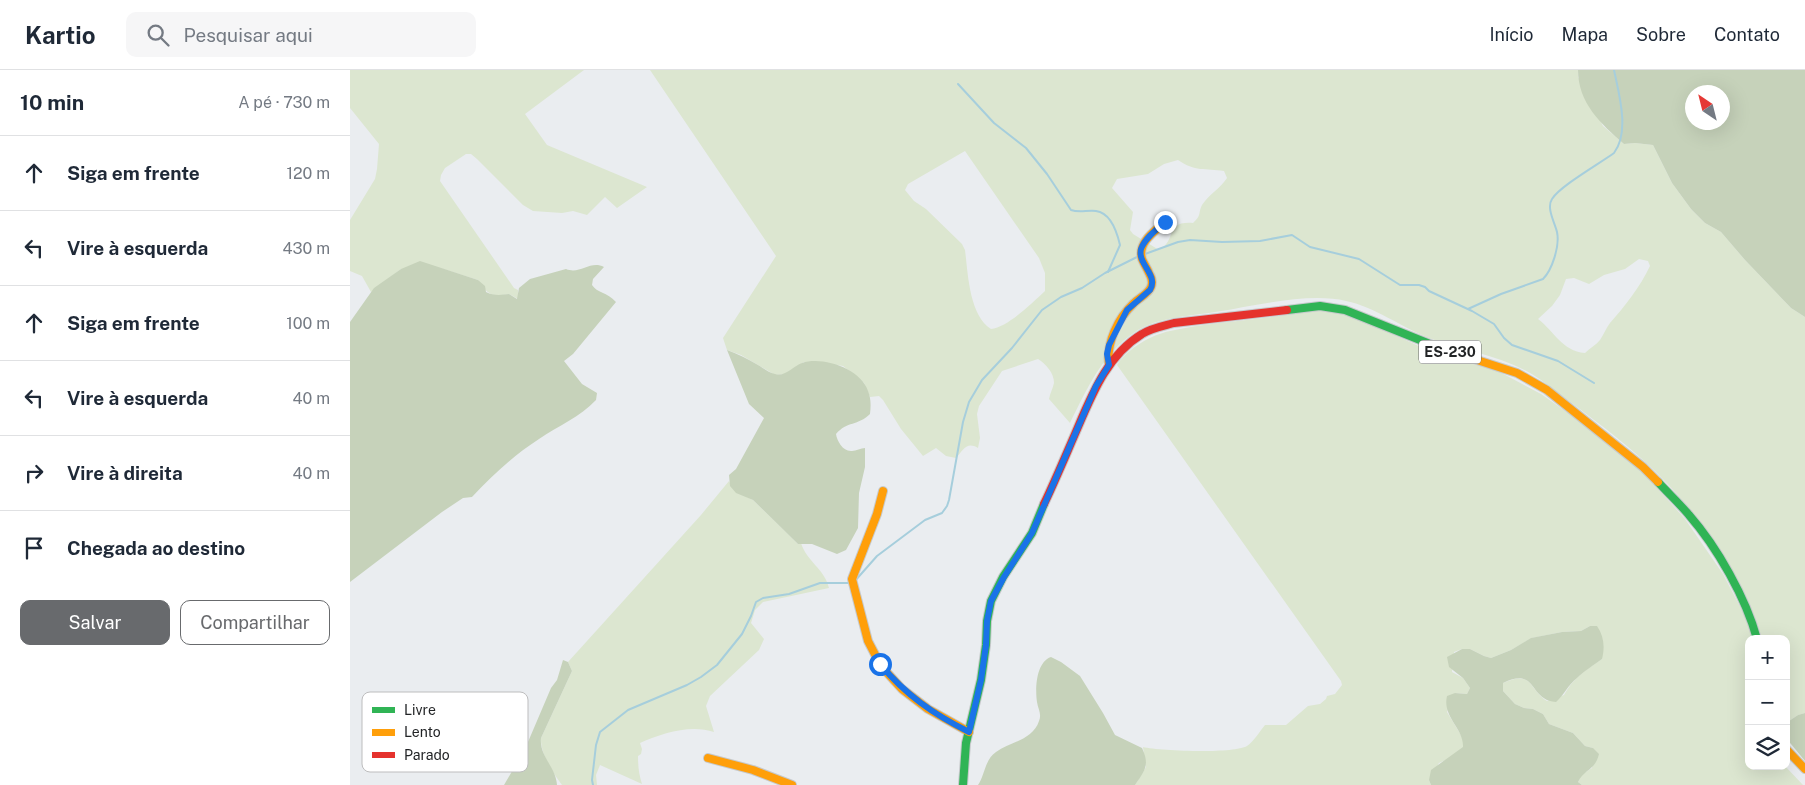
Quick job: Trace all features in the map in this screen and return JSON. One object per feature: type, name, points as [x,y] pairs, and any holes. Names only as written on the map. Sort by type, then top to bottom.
[{"type":"main road","points":[[1109,365],[1107,354],[1109,345],[1127,310],[1150,290],[1152,286],[1153,281],[1141,258],[1141,251],[1150,236],[1165,222]]},
{"type":"main road","name":"ES-230","points":[[963,785],[969,732],[981,680],[991,601],[1032,533],[1080,420],[1096,386],[1109,365],[1126,346],[1142,334],[1174,323],[1320,306],[1346,310],[1440,348],[1523,375],[1547,390],[1643,467],[1690,516],[1724,564],[1753,624],[1756,635]]},
{"type":"main road","points":[[883,490],[877,514],[852,579],[852,586],[858,600],[864,629],[880,664],[901,686],[930,711],[969,732]]},
{"type":"main road","points":[[1790,753],[1805,769]]},
{"type":"main road","points":[[708,758],[753,770],[792,785]]},
{"type":"green space","points":[[350,70],[584,70],[525,114],[547,145],[647,187],[617,208],[605,197],[587,215],[573,211],[562,213],[533,211],[523,205],[477,159],[471,154],[466,154],[445,168],[440,181],[514,288],[518,290],[518,299],[509,294],[490,294],[478,280],[440,268],[401,269],[371,292],[362,276],[350,271],[350,220],[375,179],[379,144],[350,108]]},
{"type":"green space","points":[[650,70],[1578,70],[1578,77],[1603,126],[1624,144],[1653,145],[1672,183],[1691,209],[1705,223],[1721,232],[1791,308],[1805,317],[1805,713],[1790,720],[1790,635],[1761,635],[1743,590],[1715,542],[1680,498],[1643,460],[1593,419],[1528,372],[1501,360],[1429,338],[1378,312],[1357,304],[1331,299],[1298,299],[1174,318],[1153,323],[1135,332],[1123,341],[1104,361],[1089,385],[1070,423],[1049,399],[1054,379],[1047,366],[1041,361],[1038,359],[1002,371],[979,406],[977,414],[980,438],[978,448],[968,446],[956,458],[946,456],[936,448],[923,456],[901,429],[883,400],[879,396],[870,397],[864,383],[843,366],[804,362],[785,374],[775,375],[741,355],[727,350],[723,338],[776,256]],"holes":[[[965,151],[1039,258],[1045,273],[1045,291],[1027,308],[1005,324],[991,329],[984,323],[974,304],[965,250],[962,244],[926,209],[914,201],[905,190],[908,184]],[[1178,160],[1195,168],[1224,171],[1227,178],[1202,205],[1196,220],[1193,223],[1184,223],[1174,228],[1165,246],[1159,250],[1133,234],[1130,230],[1133,212],[1112,188],[1117,179],[1148,174],[1164,164]],[[1639,259],[1648,261],[1650,266],[1646,274],[1600,340],[1585,353],[1570,349],[1564,345],[1538,319],[1552,306],[1560,295],[1566,279],[1574,278],[1589,284],[1604,275],[1625,269]]]},
{"type":"green space","points":[[1578,70],[1805,70],[1805,317],[1791,308],[1721,232],[1705,223],[1691,209],[1672,183],[1653,145],[1624,144],[1592,112],[1582,93]]},
{"type":"green space","points":[[420,261],[478,280],[485,286],[486,292],[498,295],[509,294],[517,299],[519,288],[530,279],[566,269],[576,270],[594,265],[604,267],[593,279],[592,285],[616,302],[573,354],[564,361],[582,384],[597,393],[596,400],[576,416],[521,452],[472,497],[463,498],[442,512],[350,582],[350,322],[374,288],[401,269]]},
{"type":"green space","points":[[1315,309],[1350,315],[1441,356],[1494,369],[1541,394],[1638,467],[1685,519],[1723,574],[1746,618],[1751,635],[1745,635],[1745,770],[1789,770],[1803,785],[1582,785],[1578,782],[1581,775],[1592,768],[1593,748],[1585,746],[1573,733],[1549,724],[1543,714],[1515,704],[1503,691],[1503,683],[1520,678],[1525,680],[1547,701],[1564,695],[1576,679],[1602,659],[1590,626],[1581,631],[1562,632],[1532,638],[1511,650],[1491,658],[1470,649],[1454,652],[1452,672],[1463,678],[1470,688],[1467,694],[1455,693],[1447,712],[1464,740],[1463,748],[1439,763],[1429,780],[1431,785],[1135,785],[1146,767],[1143,747],[1196,751],[1239,749],[1250,744],[1265,725],[1286,725],[1308,706],[1320,704],[1327,696],[1335,694],[1342,685],[1117,365],[1134,348],[1148,339],[1163,333],[1188,327]]},
{"type":"green space","points":[[727,350],[768,372],[779,375],[786,373],[799,364],[820,361],[840,366],[850,371],[864,383],[870,396],[870,414],[866,418],[844,427],[836,434],[839,443],[846,450],[854,451],[865,448],[865,467],[859,493],[858,528],[846,550],[837,554],[812,544],[798,544],[753,500],[736,493],[730,486],[729,475],[736,469],[764,418],[749,404]]},
{"type":"green space","points":[[729,481],[736,491],[753,500],[798,544],[801,543],[807,555],[827,581],[829,588],[763,602],[755,610],[751,623],[764,639],[759,650],[710,696],[706,706],[714,732],[686,729],[640,743],[642,749],[641,754],[638,756],[638,763],[642,784],[600,765],[596,775],[597,785],[562,785],[545,756],[541,738],[572,671],[568,662],[701,515]]},
{"type":"green space","points":[[1590,626],[1597,626],[1601,634],[1604,646],[1602,659],[1574,681],[1556,702],[1541,696],[1528,681],[1514,679],[1503,683],[1503,691],[1515,704],[1543,714],[1549,724],[1573,733],[1585,746],[1593,748],[1599,754],[1595,764],[1580,778],[1578,782],[1582,785],[1431,785],[1429,780],[1431,770],[1463,747],[1460,734],[1450,716],[1446,703],[1447,696],[1455,693],[1467,694],[1470,688],[1463,678],[1449,667],[1447,657],[1462,649],[1470,649],[1491,658],[1511,650],[1531,638],[1562,632],[1581,631]]},
{"type":"green space","points":[[1051,657],[1080,676],[1115,735],[1142,748],[1146,763],[1135,785],[978,785],[992,755],[1026,737],[1036,727],[1040,716],[1036,697],[1039,670],[1042,664]]},
{"type":"green space","points":[[563,660],[568,662],[572,671],[541,738],[545,756],[554,773],[557,785],[504,785],[512,772],[528,772],[528,742],[551,688],[557,680]]},
{"type":"green space","points":[[1805,713],[1805,761],[1790,743],[1790,720]]},
{"type":"waterway","points":[[1468,309],[1501,294],[1543,279],[1546,275],[1555,257],[1558,238],[1550,211],[1552,199],[1571,182],[1614,153],[1619,144],[1622,113],[1614,70]]},
{"type":"waterway","points":[[958,84],[994,123],[1026,148],[1047,174],[1071,210],[1096,211],[1106,215],[1115,229],[1120,245],[1108,272]]},
{"type":"waterway","points":[[1145,254],[1178,242],[1190,240],[1222,242],[1260,241],[1292,235],[1310,247],[1359,259],[1400,285],[1419,285],[1425,287],[1429,291],[1472,311],[1494,324],[1504,338],[1512,345],[1558,361],[1594,383]]},
{"type":"waterway","points":[[854,582],[877,556],[925,520],[942,513],[947,506],[963,422],[969,402],[982,380],[1012,348],[1042,310],[1061,297],[1082,288],[1105,273],[1137,257]]},
{"type":"waterway","points":[[593,785],[596,745],[600,732],[628,710],[687,685],[717,665],[742,634],[756,602],[763,598],[789,594],[820,583],[848,583]]},
{"type":"traffic: fast","points":[[1287,310],[1320,306],[1345,310],[1440,348],[1471,358]]},
{"type":"traffic: fast","points":[[1658,482],[1700,528],[1720,557],[1746,607],[1756,635]]},
{"type":"traffic: fast","points":[[963,785],[966,743],[981,680],[991,601],[1003,577],[1032,533],[1044,504]]},
{"type":"traffic: slow","points":[[1109,365],[1109,348],[1118,323],[1128,309],[1148,292],[1152,285],[1151,277],[1142,259],[1142,248],[1152,233],[1165,222]]},
{"type":"traffic: slow","points":[[1471,358],[1517,373],[1547,390],[1643,467],[1658,482]]},
{"type":"traffic: slow","points":[[883,491],[877,514],[852,579],[868,641],[881,666],[902,689],[928,709],[969,732]]},
{"type":"traffic: slow","points":[[1790,753],[1805,769]]},
{"type":"traffic: slow","points":[[708,758],[753,770],[792,785]]},
{"type":"traffic: jam","points":[[1044,504],[1101,378],[1129,343],[1149,330],[1174,323],[1287,310]]},
{"type":"route","points":[[880,664],[907,692],[930,711],[969,732],[981,680],[991,601],[1032,533],[1096,386],[1109,365],[1107,354],[1115,332],[1127,310],[1150,290],[1152,286],[1153,281],[1141,258],[1141,251],[1150,236],[1165,222]]}]
